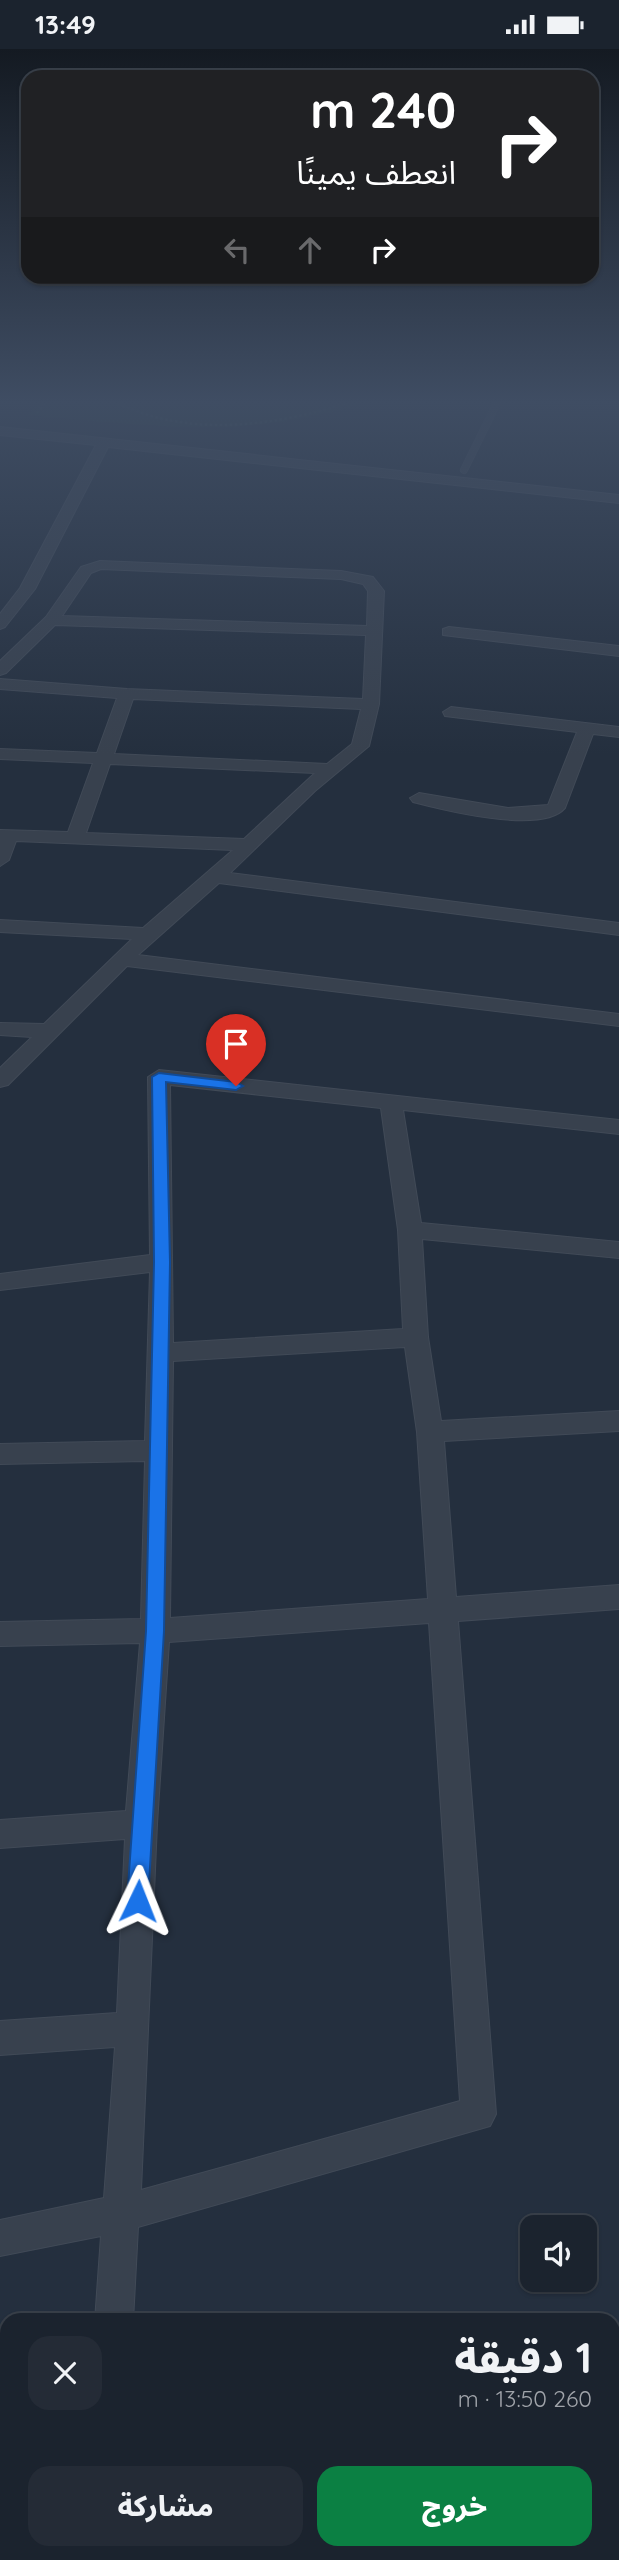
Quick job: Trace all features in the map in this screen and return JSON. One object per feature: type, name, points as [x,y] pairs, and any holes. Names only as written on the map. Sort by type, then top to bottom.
[{"type":"street","points":[[0,624],[27,589],[63,520]]},
{"type":"street","points":[[0,670],[51,620],[86,570],[112,565],[357,577],[368,580],[376,591],[371,703],[360,746],[309,787],[215,877],[148,934],[0,1080]]},
{"type":"street","points":[[51,620],[374,631]]},
{"type":"street","points":[[449,632],[619,651]]},
{"type":"street","points":[[0,684],[127,694],[371,703]]},
{"type":"street","points":[[75,837],[127,694]]},
{"type":"street","points":[[451,712],[619,732]]},
{"type":"street","points":[[419,798],[521,815],[543,815],[556,809],[587,727]]},
{"type":"street","points":[[0,774],[4,754],[333,769]]},
{"type":"street","points":[[0,860],[5,835],[248,845]]},
{"type":"street","points":[[215,877],[619,929]]},
{"type":"street","points":[[0,926],[148,934]]},
{"type":"street","points":[[123,959],[619,1020]]},
{"type":"street","points":[[0,1029],[50,1031]]},
{"type":"street","points":[[115,2313],[133,2029],[141,1824],[155,1631],[162,1262],[159,1077],[619,1127]]},
{"type":"street","points":[[0,2238],[122,2213],[478,2114],[445,1608],[430,1432],[416,1337],[410,1230],[391,1104]]},
{"type":"street","points":[[410,1230],[619,1249]]},
{"type":"street","points":[[0,1282],[162,1262]]},
{"type":"street","points":[[160,1353],[416,1337]]},
{"type":"street","points":[[430,1432],[619,1422]]},
{"type":"street","points":[[0,1454],[159,1451]]},
{"type":"street","points":[[0,1635],[155,1631],[619,1597]]},
{"type":"street","points":[[0,1834],[141,1824]]},
{"type":"street","points":[[0,2039],[133,2029]]},
{"type":"route","points":[[138,1901],[155,1631],[162,1262],[159,1077],[236,1086]]}]
